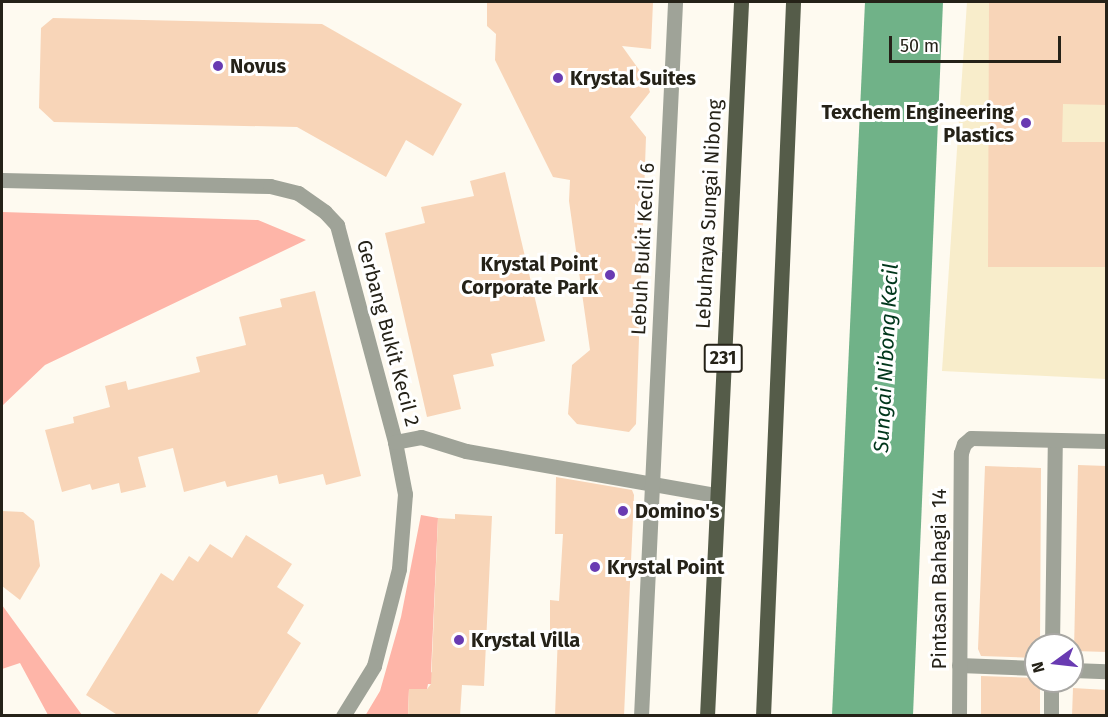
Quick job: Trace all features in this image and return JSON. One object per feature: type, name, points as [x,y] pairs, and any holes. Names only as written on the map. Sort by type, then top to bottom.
[{"type":"main road","name":"Lebuhraya Sungai Nibong","points":[[707,716],[741,2]]},
{"type":"main road","points":[[763,716],[793,2]]},
{"type":"street","name":"Lebuh Bukit Kecil 6","points":[[641,716],[675,2]]},
{"type":"street","name":"Gerbang Bukit Kecil 2","points":[[2,180],[270,186],[298,194],[325,212],[337,225],[395,442],[405,494],[399,569],[374,666],[343,716]]},
{"type":"street","points":[[395,442],[421,437],[448,447],[716,495]]},
{"type":"street","name":"Pintasan Bahagia 14","points":[[959,716],[961,453],[964,444],[971,438],[1055,440]]},
{"type":"street","points":[[1052,633],[1055,440],[1107,441]]},
{"type":"street","points":[[959,665],[1024,668]]},
{"type":"street","points":[[1084,670],[1107,671]]},
{"type":"street","points":[[1051,693],[1051,716]]},
{"type":"shaded area","points":[[967,2],[1106,2],[1106,379],[942,371]]},
{"type":"shaded area","points":[[2,212],[258,220],[306,240],[45,365],[2,406]]},
{"type":"shaded area","points":[[421,515],[438,518],[431,672],[453,685],[428,684],[427,689],[409,689],[408,715],[365,716],[380,691],[401,617]]},
{"type":"shaded area","points":[[2,605],[82,715],[48,715],[20,663],[2,669]]},
{"type":"water","name":"Sungai Nibong Kecil","points":[[865,2],[943,2],[913,715],[832,715]]},
{"type":"building","name":"Krystal Point Corporate Park","points":[[487,2],[653,2],[651,49],[622,46],[645,78],[650,92],[630,117],[646,137],[636,424],[629,432],[577,424],[568,414],[572,365],[590,350],[569,201],[570,180],[553,177],[495,60],[496,34],[487,26]]},
{"type":"building","name":"Texchem Engineering Plastics","points":[[989,2],[1107,2],[1107,105],[1063,104],[1062,142],[1107,142],[1107,267],[988,267]]},
{"type":"building","name":"Novus","points":[[53,18],[322,24],[462,104],[433,156],[406,140],[386,177],[297,127],[54,122],[39,108],[41,28]]},
{"type":"building","points":[[505,172],[545,341],[491,354],[494,366],[453,375],[461,409],[427,417],[385,233],[425,223],[421,207],[474,196],[470,181]]},
{"type":"building","points":[[315,291],[361,476],[326,485],[323,474],[279,484],[277,475],[227,487],[225,481],[184,492],[173,448],[138,457],[146,487],[121,493],[119,483],[92,490],[90,484],[62,492],[45,430],[74,423],[73,417],[110,407],[105,386],[126,381],[128,390],[200,372],[196,357],[246,345],[239,317],[282,307],[280,299]]},
{"type":"building","points":[[1078,465],[1107,466],[1107,652],[1084,651],[1084,633],[1074,633]]},
{"type":"building","points":[[985,466],[1041,468],[1040,633],[1024,633],[1024,658],[981,656],[978,649]]},
{"type":"building","name":"Krystal Point","points":[[556,477],[632,490],[634,495],[624,716],[555,716],[558,633],[550,632],[550,600],[559,601],[563,534],[555,534]]},
{"type":"building","points":[[2,511],[23,512],[34,521],[40,566],[20,600],[2,586]]},
{"type":"building","name":"Krystal Villa","points":[[455,514],[492,516],[484,686],[462,685],[460,716],[408,716],[409,689],[427,689],[431,684],[438,518],[455,519]]},
{"type":"building","points":[[246,535],[292,564],[277,587],[304,605],[287,633],[301,643],[256,716],[119,716],[86,695],[161,573],[173,581],[189,556],[198,562],[210,544],[232,558]]},
{"type":"building","points":[[981,676],[1024,678],[1024,693],[1040,693],[1040,716],[981,716]]},
{"type":"building","points":[[1084,689],[1107,690],[1107,716],[1072,716],[1073,693],[1084,693]]},
{"type":"place","name":"Novus","points":[[218,66]]},
{"type":"place","name":"Krystal Suites","points":[[558,78]]},
{"type":"place","name":"Texchem Engineering Plastics","points":[[1026,123]]},
{"type":"place","name":"Krystal Point Corporate Park","points":[[610,275]]},
{"type":"place","name":"Domino's","points":[[623,511]]},
{"type":"place","name":"Krystal Point","points":[[595,567]]},
{"type":"place","name":"Krystal Villa","points":[[459,640]]}]
